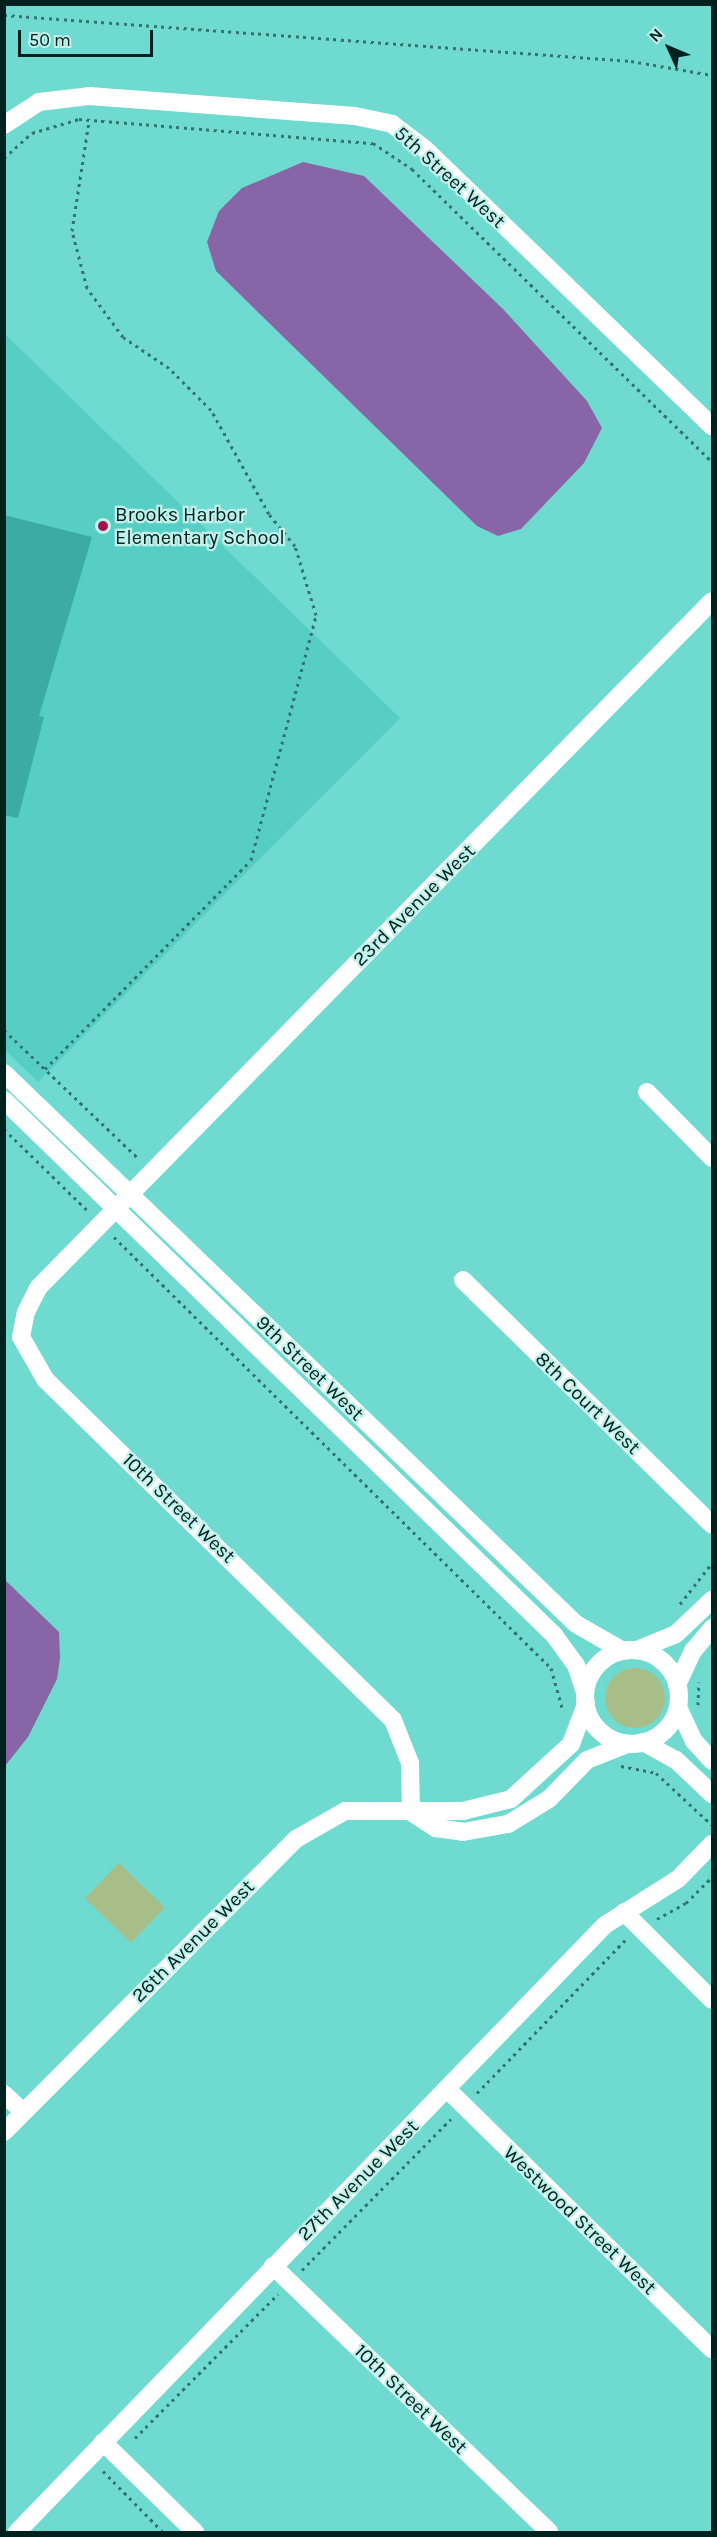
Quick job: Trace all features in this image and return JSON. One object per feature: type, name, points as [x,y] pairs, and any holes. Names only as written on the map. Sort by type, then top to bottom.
[{"type":"street","name":"5th Street West","points":[[4,125],[39,102],[88,96],[354,116],[392,124],[425,149],[712,426]]},
{"type":"street","name":"23rd Avenue West","points":[[115,1208],[712,601]]},
{"type":"street","name":"9th Street West","points":[[4,1073],[131,1192],[576,1624],[630,1651]]},
{"type":"street","points":[[646,1092],[712,1158]]},
{"type":"street","name":"9th Street West","points":[[4,1100],[554,1635],[576,1665],[586,1699]]},
{"type":"street","name":"10th Street West","points":[[115,1208],[38,1288],[21,1337],[31,1359],[377,1700],[404,1740],[411,1763],[411,1812]]},
{"type":"street","name":"8th Court West","points":[[463,1280],[712,1525]]},
{"type":"street","points":[[712,1600],[676,1634],[597,1665],[586,1699],[595,1726],[676,1760],[712,1794]]},
{"type":"street","points":[[677,1685],[693,1651],[712,1628]]},
{"type":"street","points":[[630,1651],[663,1661],[677,1685],[678,1707],[686,1728],[712,1761]]},
{"type":"street","name":"26th Avenue West","points":[[4,2132],[296,1839],[345,1811],[411,1812],[488,1808],[511,1799],[571,1744],[586,1699]]},
{"type":"street","points":[[411,1812],[436,1828],[463,1832],[508,1824],[549,1799],[587,1760],[666,1730],[678,1707]]},
{"type":"street","name":"27th Avenue West","points":[[17,2532],[273,2266],[448,2090],[605,1924],[678,1879],[712,1844]]},
{"type":"street","points":[[624,1912],[712,2000]]},
{"type":"street","name":"Westwood Street West","points":[[448,2090],[712,2349]]},
{"type":"street","points":[[4,2094],[23,2112]]},
{"type":"street","name":"10th Street West","points":[[273,2266],[549,2532]]},
{"type":"street","points":[[103,2442],[195,2532]]},
{"type":"path","points":[[4,15],[631,61],[712,75]]},
{"type":"path","points":[[4,158],[32,133],[56,122],[89,121],[355,140],[393,153],[712,462]]},
{"type":"path","points":[[45,1069],[251,860],[316,615],[295,546],[269,514],[216,417],[169,368],[123,337],[87,288],[72,231],[89,121]]},
{"type":"path","points":[[4,1030],[139,1159]]},
{"type":"path","points":[[4,1129],[552,1668],[564,1697],[560,1722]]},
{"type":"path","points":[[671,1613],[712,1563]]},
{"type":"path","points":[[700,1716],[701,1677]]},
{"type":"path","points":[[611,1768],[636,1766],[656,1773],[712,1825]]},
{"type":"path","points":[[652,1921],[686,1903],[712,1877]]},
{"type":"path","points":[[163,2532],[101,2473],[464,2106],[628,1936]]},
{"type":"shaded area","points":[[303,162],[364,176],[503,309],[587,401],[602,428],[584,463],[521,529],[498,536],[477,526],[216,271],[207,242],[219,211],[242,188]]},
{"type":"shaded area","name":"Brooks Harbor Elementary School","points":[[4,333],[400,718],[38,1082],[4,1049]]},
{"type":"shaded area","points":[[4,1579],[59,1632],[60,1658],[57,1679],[28,1737],[5,1766]]},
{"type":"shaded area","points":[[635,1668],[656,1677],[665,1698],[656,1719],[635,1728],[614,1719],[605,1698],[614,1677]]},
{"type":"shaded area","points":[[119,1863],[165,1907],[131,1943],[85,1898]]},
{"type":"building","points":[[4,515],[92,537],[39,716],[44,717],[18,818],[4,815]]},
{"type":"place","name":"Brooks Harbor Elementary School","points":[[103,526]]}]
